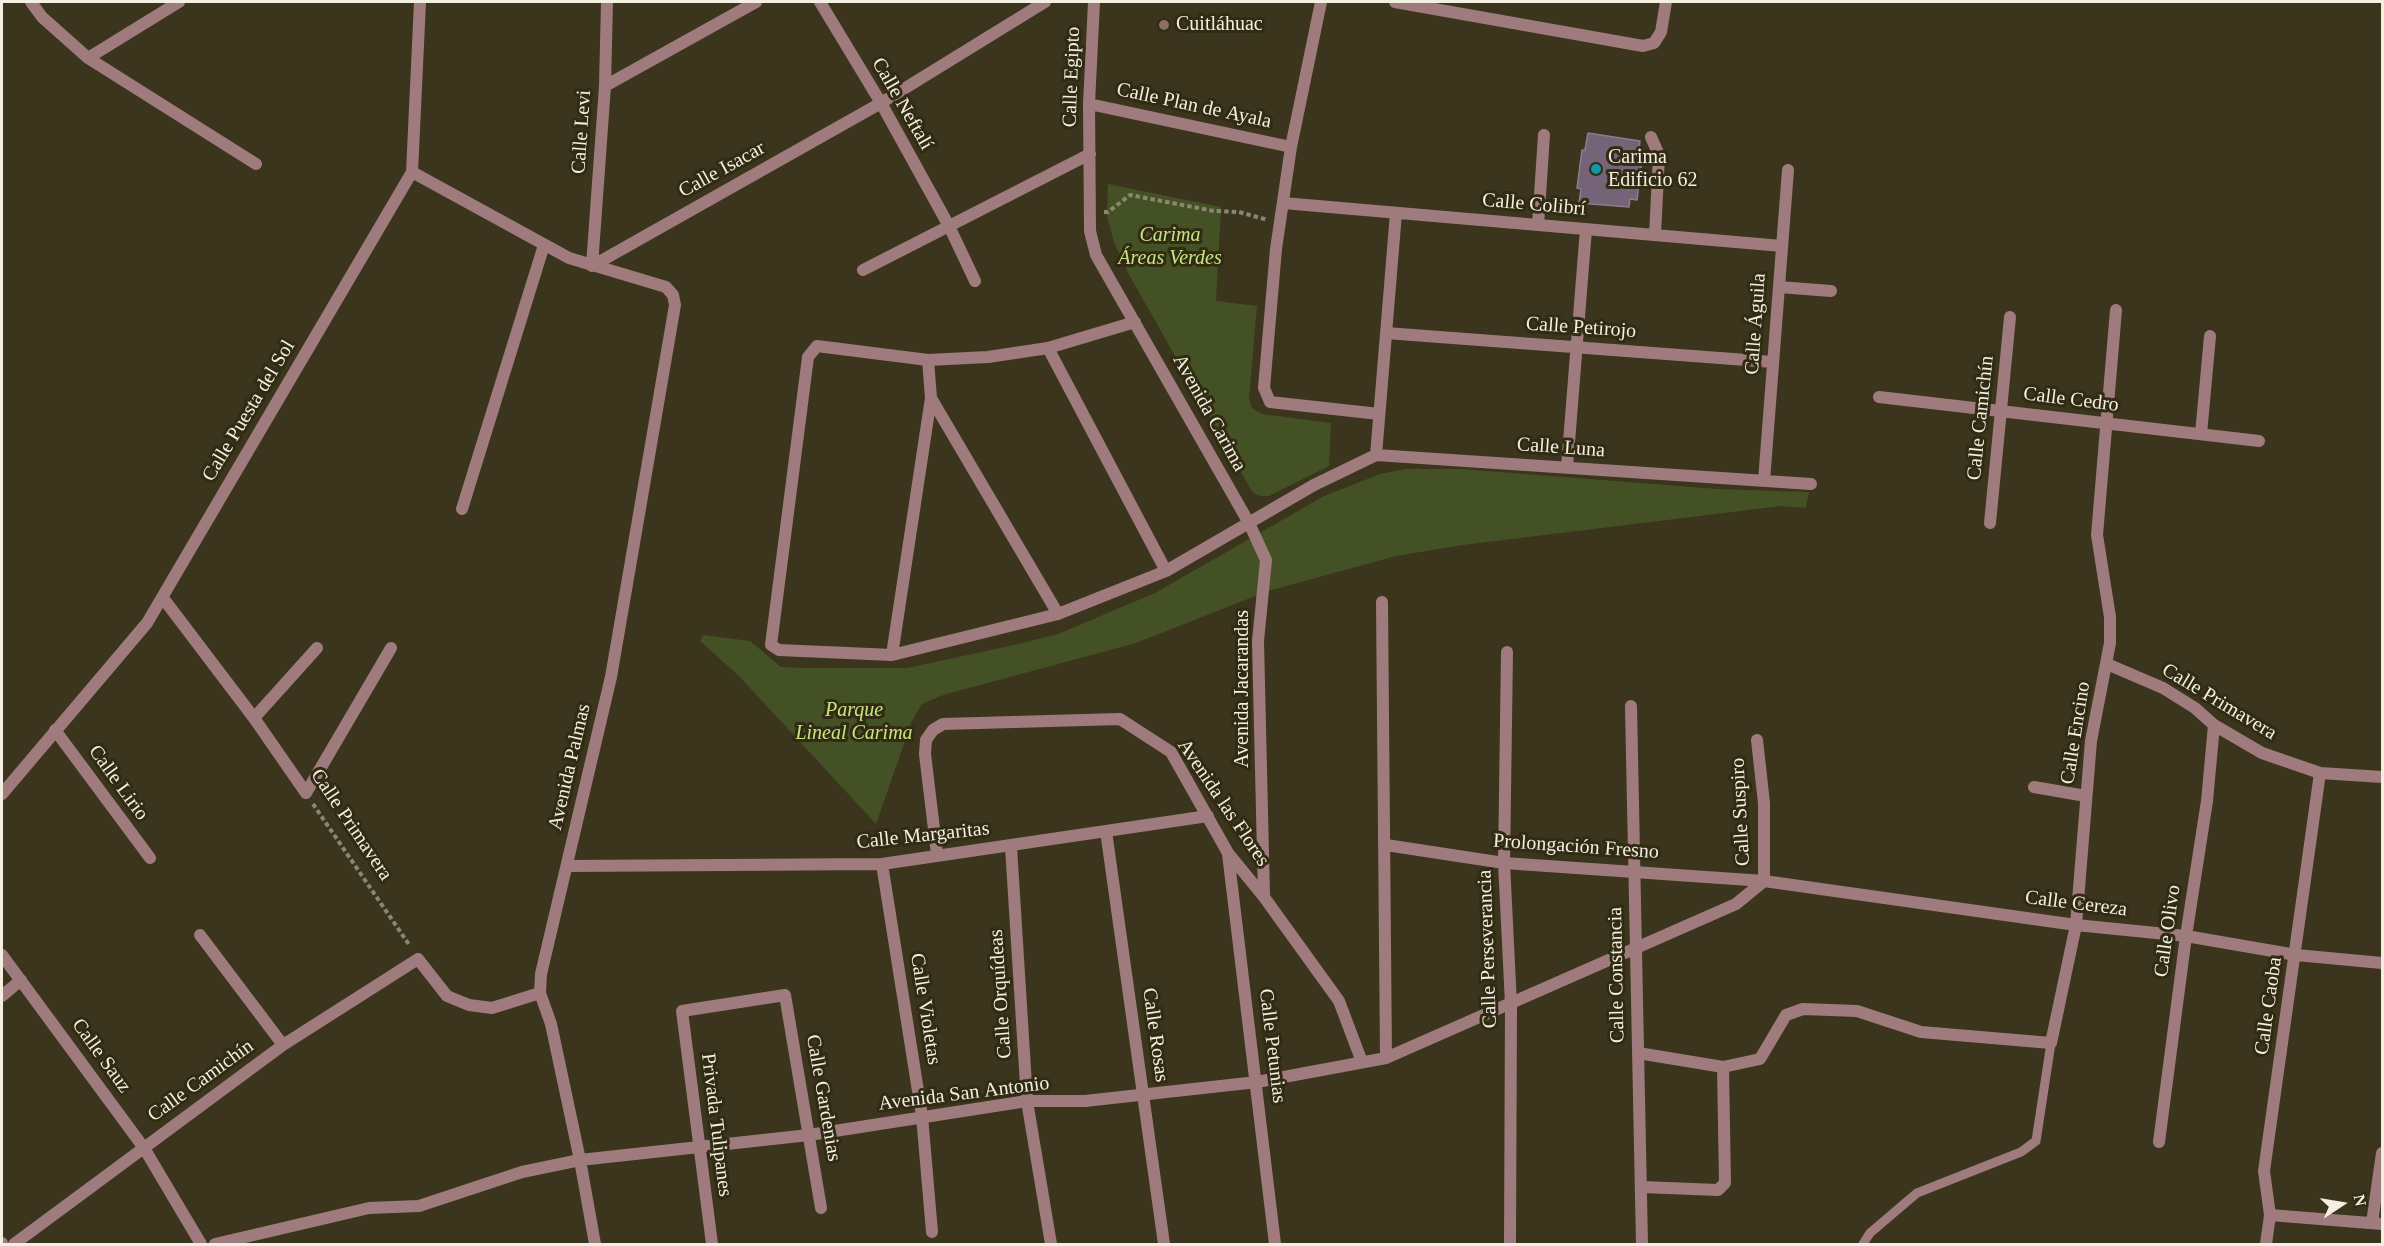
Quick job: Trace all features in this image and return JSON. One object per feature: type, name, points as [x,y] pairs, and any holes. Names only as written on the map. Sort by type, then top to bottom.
[{"type":"street","points":[[31,2],[42,17],[88,58],[256,164]]},
{"type":"street","points":[[88,58],[179,2]]},
{"type":"street","name":"Calle Puesta del Sol","points":[[2,794],[147,623],[412,172],[420,2]]},
{"type":"street","name":"Calle Levi","points":[[592,266],[605,86],[607,2]]},
{"type":"street","points":[[605,86],[756,2]]},
{"type":"street","name":"Calle Neftalí","points":[[820,2],[949,226],[975,281]]},
{"type":"street","name":"Calle Isacar","points":[[592,266],[880,103],[1045,2]]},
{"type":"street","name":"Calle Egipto","points":[[1090,213],[1089,104],[1094,2]]},
{"type":"street","points":[[1321,2],[1291,147],[1280,223],[1263,388],[1270,402],[1379,414]]},
{"type":"street","points":[[1395,2],[1643,46],[1654,43],[1661,32],[1666,2]]},
{"type":"street","name":"Calle Plan de Ayala","points":[[1089,104],[1291,147]]},
{"type":"street","points":[[1538,225],[1544,135]]},
{"type":"street","points":[[1651,137],[1659,155],[1655,235]]},
{"type":"street","points":[[863,270],[1090,154]]},
{"type":"street","name":"Calle Águila","points":[[1764,481],[1788,170]]},
{"type":"street","points":[[412,172],[544,245],[569,258],[592,266]]},
{"type":"street","name":"Calle Colibrí","points":[[1283,203],[1782,246]]},
{"type":"street","name":"Avenida Carima","points":[[1090,213],[1090,231],[1096,255],[1249,523],[1266,560],[1264,590]]},
{"type":"street","points":[[1376,455],[1396,213]]},
{"type":"street","points":[[1567,467],[1586,229]]},
{"type":"street","points":[[462,509],[544,245]]},
{"type":"street","name":"Avenida Palmas","points":[[592,266],[666,287],[673,295],[673,317],[611,677],[541,974],[540,993],[551,1024],[580,1160],[595,1245]]},
{"type":"street","points":[[1779,287],[1831,291]]},
{"type":"street","name":"Calle Encino","points":[[2051,1043],[2076,925],[2091,741],[2107,664],[2110,617],[2097,536],[2115,310]]},
{"type":"street","name":"Calle Camichín","points":[[1990,523],[2010,317]]},
{"type":"street","points":[[892,655],[931,398],[928,360],[988,357],[1048,348],[1135,322]]},
{"type":"street","name":"Calle Petirojo","points":[[1386,333],[1773,362]]},
{"type":"street","points":[[2201,434],[2210,336]]},
{"type":"street","name":"Calle Luna","points":[[928,360],[817,346],[808,357],[771,645],[779,650],[892,655],[1058,614],[1166,571],[1314,485],[1376,455],[1811,484]]},
{"type":"street","points":[[1048,348],[1166,571]]},
{"type":"street","name":"Calle Cedro","points":[[1879,397],[2259,441]]},
{"type":"street","points":[[931,398],[1058,614]]},
{"type":"street","name":"Avenida Jacarandas","points":[[1264,590],[1258,641],[1264,897]]},
{"type":"street","name":"Calle Primavera","points":[[163,598],[254,718],[306,793]]},
{"type":"street","points":[[1382,602],[1386,845],[1386,1058]]},
{"type":"street","points":[[254,718],[317,648]]},
{"type":"street","points":[[306,793],[391,648]]},
{"type":"street","name":"Calle Perseverancia","points":[[1508,652],[1504,863],[1511,1004],[1510,1245]]},
{"type":"street","name":"Calle Primavera","points":[[2107,664],[2163,688],[2195,708],[2214,725],[2262,753],[2320,773],[2382,777]]},
{"type":"street","name":"Calle Constancia","points":[[1630,706],[1638,946],[1642,1245]]},
{"type":"street","name":"Avenida las Flores","points":[[937,854],[925,754],[926,740],[933,730],[943,724],[1120,718],[1171,752],[1228,852],[1340,1000],[1362,1062]]},
{"type":"street","name":"Calle Olivo","points":[[2159,1142],[2186,936],[2207,801],[2214,725]]},
{"type":"street","name":"Calle Lirio","points":[[55,730],[150,858]]},
{"type":"street","name":"Calle Suspiro","points":[[1757,740],[1764,803],[1764,881]]},
{"type":"street","name":"Calle Caoba","points":[[2266,1245],[2270,1215],[2264,1171],[2320,773]]},
{"type":"street","points":[[2034,787],[2086,796]]},
{"type":"street","name":"Calle Margaritas","points":[[567,866],[882,864],[937,854],[1011,847],[1208,816]]},
{"type":"street","name":"Calle Rosas","points":[[1106,831],[1164,1245]]},
{"type":"street","name":"Prolongación Fresno","points":[[1386,845],[1504,863],[1764,881]]},
{"type":"street","name":"Calle Orquídeas","points":[[1011,847],[1027,1101],[1051,1245]]},
{"type":"street","name":"Calle Petunias","points":[[1228,852],[1275,1245]]},
{"type":"street","name":"Calle Violetas","points":[[882,864],[922,1116],[932,1232]]},
{"type":"street","name":"Calle Cereza","points":[[1764,881],[2076,925],[2186,936],[2296,955],[2382,963]]},
{"type":"street","name":"Avenida San Antonio","points":[[215,1245],[369,1208],[419,1206],[522,1172],[580,1160],[809,1135],[1027,1101],[1085,1101],[1257,1082],[1386,1058],[1736,904],[1764,881]]},
{"type":"street","points":[[200,935],[283,1045]]},
{"type":"street","name":"Calle Sauz","points":[[2,955],[144,1148],[201,1245]]},
{"type":"street","points":[[418,959],[447,996],[469,1005],[492,1008],[540,993]]},
{"type":"street","name":"Calle Camichín","points":[[14,1245],[283,1045],[418,959]]},
{"type":"street","points":[[2,996],[21,980]]},
{"type":"street","name":"Privada Tulipanes","points":[[712,1245],[682,1011],[785,995]]},
{"type":"street","name":"Calle Gardenias","points":[[785,995],[821,1208]]},
{"type":"street","points":[[1638,1053],[1723,1067],[1760,1059],[1786,1015],[1803,1008],[1857,1011],[1921,1032],[2051,1043]]},
{"type":"street","points":[[1642,1187],[1718,1190],[1725,1184],[1723,1067]]},
{"type":"street","points":[[2270,1215],[2377,1223],[2382,1153]]},
{"type":"lane","name":"Calle Encino","points":[[1863,1245],[1870,1233],[1917,1193],[2021,1152],[2036,1141],[2051,1043]]},
{"type":"path","points":[[1090,213],[1108,212],[1130,195],[1214,212],[1239,212],[1280,223]]},
{"type":"path","name":"Calle Primavera","points":[[306,793],[418,959]]},
{"type":"green space","name":"Carima Áreas Verdes","points":[[1108,184],[1221,207],[1216,301],[1257,306],[1249,397],[1252,408],[1262,414],[1331,423],[1329,466],[1269,496],[1253,493],[1128,273],[1114,242],[1107,216]]},
{"type":"green space","name":"Parque Lineal Carima","points":[[1406,469],[1461,469],[1718,489],[1809,492],[1806,508],[1781,506],[1463,545],[1396,556],[1268,591],[1136,643],[943,695],[922,704],[912,721],[876,824],[739,676],[700,641],[703,635],[750,641],[781,667],[805,668],[907,668],[1014,645],[1058,634],[1155,593],[1324,496],[1380,474]]},
{"type":"building","points":[[1588,133],[1640,141],[1639,149],[1643,150],[1637,200],[1630,199],[1629,207],[1579,203],[1581,189],[1577,188],[1582,150],[1585,150]]},
{"type":"place","name":"Cuitláhuac","points":[[1164,25]]},
{"type":"place","name":"Carima Edificio 62","points":[[1596,169]]}]
